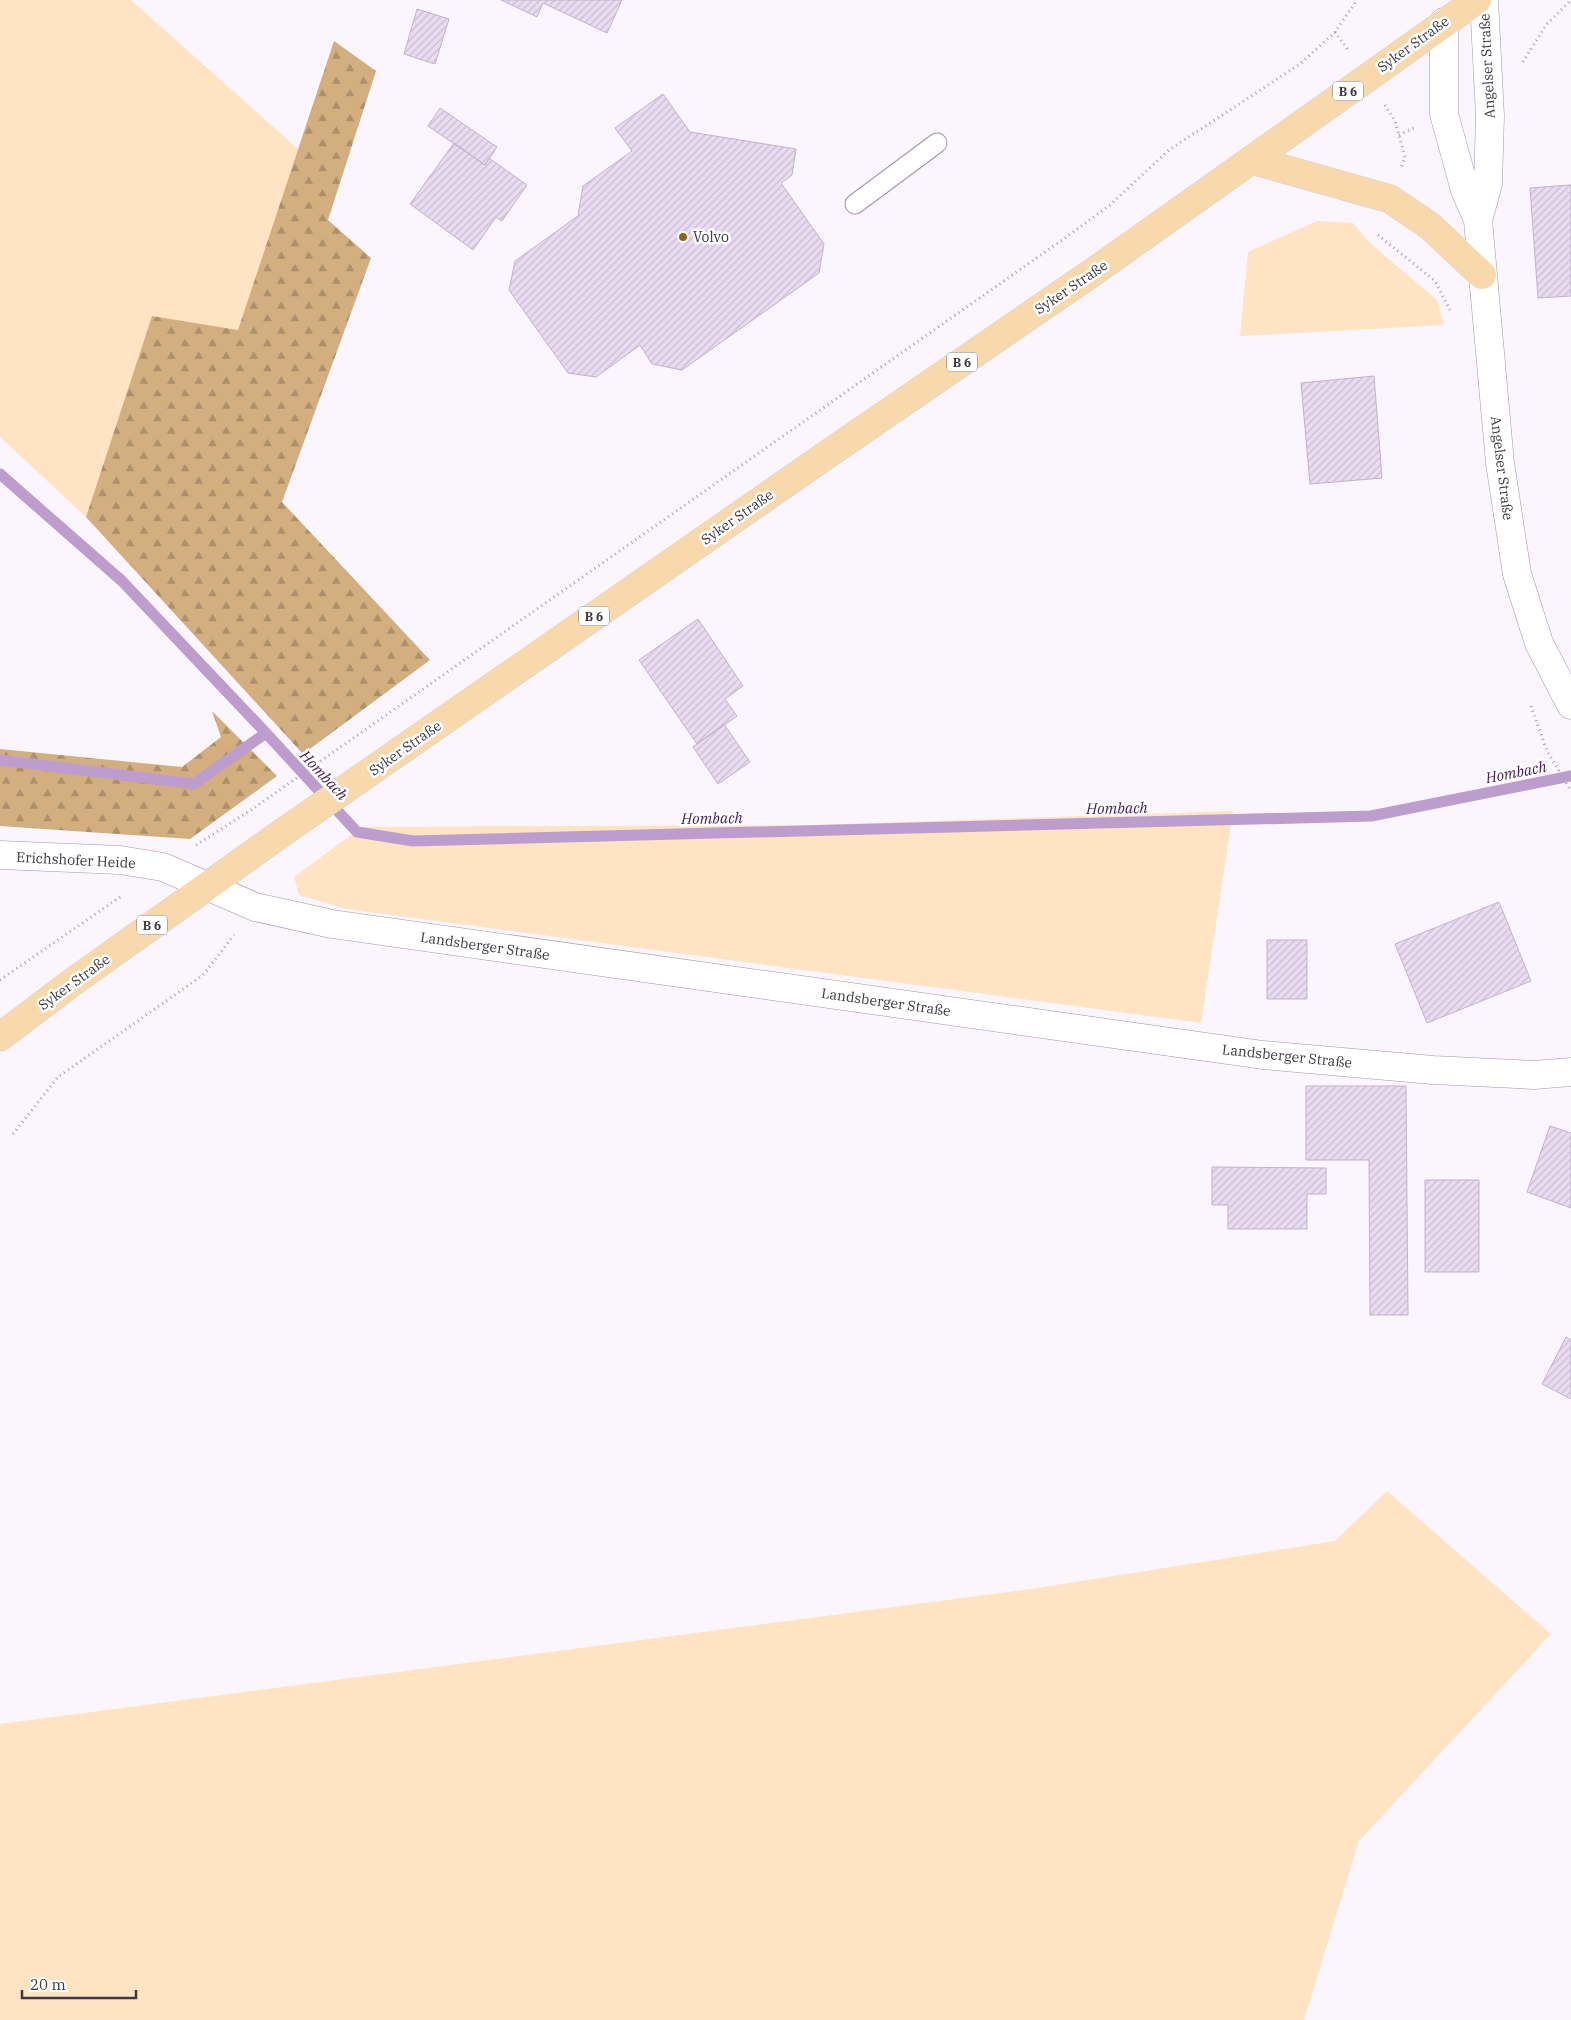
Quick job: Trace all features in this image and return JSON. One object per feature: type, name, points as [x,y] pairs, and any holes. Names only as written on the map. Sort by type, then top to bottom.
[{"type":"main road","name":"Syker Straße","points":[[0,1037],[70,984],[279,835],[1099,268],[1368,78],[1444,11],[1476,0]]},
{"type":"main road","points":[[1252,160],[1390,199],[1430,226],[1482,275]]},
{"type":"street","name":"Angelser Straße","points":[[1478,220],[1488,184],[1490,116],[1484,0]]},
{"type":"street","name":"Angelser Straße","points":[[1444,11],[1444,114],[1465,190],[1478,220],[1500,463],[1517,574],[1539,642],[1571,705]]},
{"type":"street","name":"Erichshofer Heide","points":[[0,856],[120,860],[163,867],[208,885]]},
{"type":"street","name":"Landsberger Straße","points":[[208,885],[255,907],[342,926],[1263,1055],[1433,1070],[1534,1076],[1571,1072]]},
{"type":"lane","points":[[855,204],[937,143]]},
{"type":"path","points":[[0,980],[163,867],[251,810],[1065,238],[1110,205],[1169,150],[1300,64],[1335,32],[1357,0]]},
{"type":"path","points":[[1335,32],[1368,78],[1395,121],[1406,157],[1390,199]]},
{"type":"path","points":[[1547,751],[1571,791]]},
{"type":"path","points":[[13,1134],[58,1077],[203,975],[255,907]]},
{"type":"shaded area","points":[[0,0],[131,0],[298,149],[238,330],[152,316],[86,517],[0,437]]},
{"type":"shaded area","points":[[1317,221],[1353,223],[1370,243],[1437,300],[1444,325],[1240,336],[1248,252]]},
{"type":"shaded area","points":[[1233,811],[1201,1023],[346,909],[299,895],[294,877],[362,827],[813,825]]},
{"type":"shaded area","points":[[1387,1491],[1551,1634],[1359,1841],[1304,2020],[0,2020],[0,1724],[1031,1589],[1335,1541]]},
{"type":"green space","points":[[334,41],[376,71],[328,220],[371,258],[282,502],[430,660],[303,754],[86,517],[152,316],[238,330]]},
{"type":"green space","points":[[212,711],[277,776],[190,839],[0,826],[0,749],[182,767],[221,737]]},
{"type":"building","points":[[501,0],[622,0],[607,33],[543,3],[537,17]]},
{"type":"building","points":[[417,9],[449,19],[435,64],[404,54]]},
{"type":"building","name":"Volvo","points":[[663,94],[690,132],[796,149],[792,175],[781,183],[824,244],[819,273],[682,370],[652,364],[640,345],[596,377],[568,373],[509,290],[515,261],[578,216],[583,186],[632,151],[615,128]]},
{"type":"building","points":[[440,108],[497,147],[485,165],[428,126]]},
{"type":"building","points":[[454,143],[485,165],[489,158],[527,185],[502,221],[496,217],[473,250],[410,204]]},
{"type":"building","points":[[1571,185],[1571,296],[1538,298],[1530,188]]},
{"type":"building","points":[[1374,376],[1382,478],[1310,484],[1301,383]]},
{"type":"building","points":[[698,619],[743,686],[725,699],[737,716],[697,744],[639,660]]},
{"type":"building","points":[[724,724],[750,762],[718,784],[693,747]]},
{"type":"building","points":[[1499,902],[1531,981],[1427,1023],[1395,944]]},
{"type":"building","points":[[1267,940],[1307,940],[1307,999],[1267,999]]},
{"type":"building","points":[[1306,1086],[1406,1086],[1408,1315],[1370,1315],[1369,1160],[1306,1160]]},
{"type":"building","points":[[1550,1126],[1571,1133],[1571,1208],[1527,1192]]},
{"type":"building","points":[[1212,1167],[1326,1168],[1326,1194],[1307,1194],[1307,1229],[1228,1229],[1228,1205],[1212,1205]]},
{"type":"building","points":[[1425,1180],[1479,1180],[1479,1272],[1425,1272]]},
{"type":"building","points":[[1566,1337],[1571,1340],[1571,1399],[1542,1384]]},
{"type":"waterway","name":"Hombach","points":[[0,474],[122,581],[357,832],[413,841],[1371,816],[1571,776]]},
{"type":"waterway","points":[[0,760],[194,784],[266,733]]},
{"type":"place","name":"Volvo","points":[[683,237]]}]
